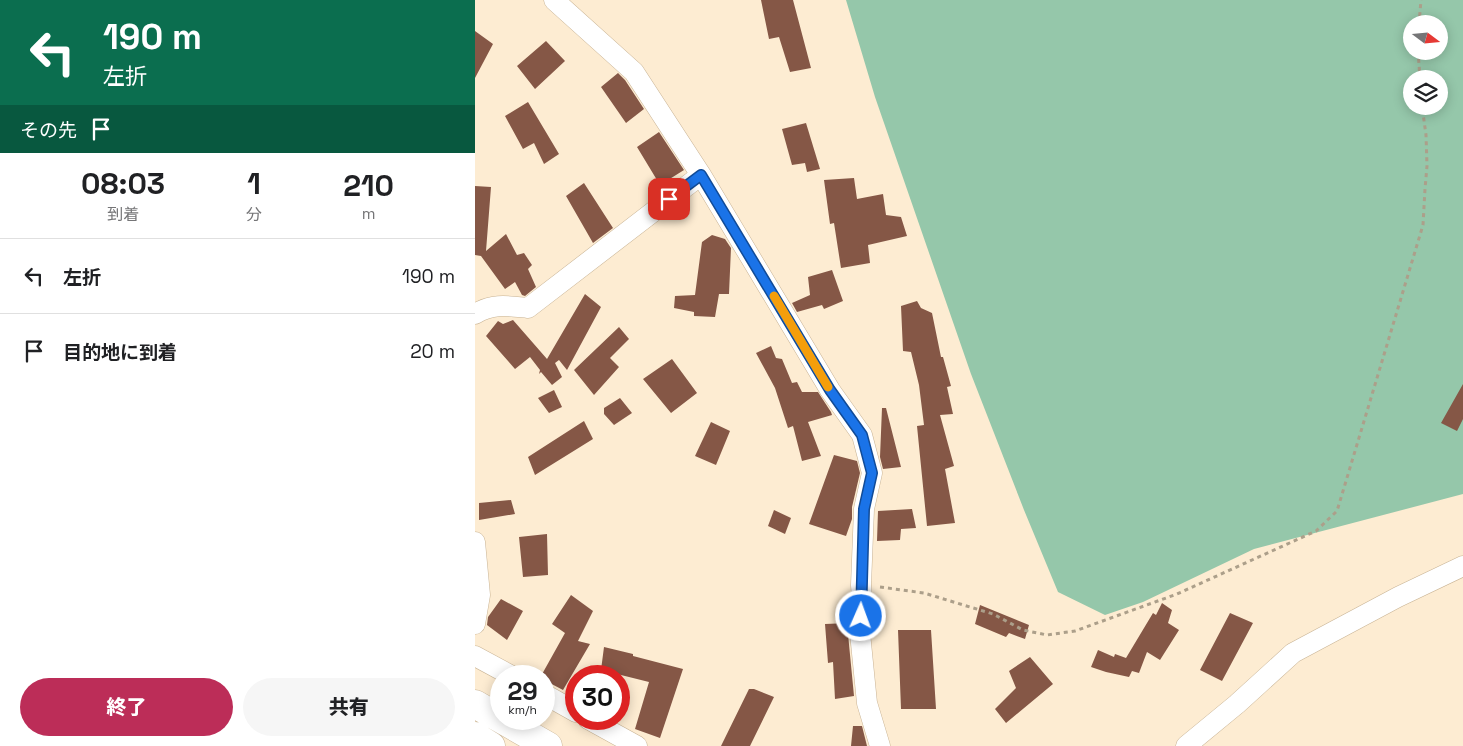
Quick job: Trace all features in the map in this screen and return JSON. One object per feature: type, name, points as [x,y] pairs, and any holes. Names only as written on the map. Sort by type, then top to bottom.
[{"type":"highway","points":[[475,704],[548,746]]},
{"type":"highway","points":[[475,736],[491,746]]},
{"type":"street","points":[[554,0],[634,72],[701,175],[830,390],[862,435],[872,473],[864,509],[861,585],[863,599],[860,633],[867,703],[880,746]]},
{"type":"street","points":[[475,314],[501,305],[528,308],[701,175]]},
{"type":"street","points":[[475,542],[480,595],[475,624]]},
{"type":"street","points":[[1186,746],[1237,704],[1293,653],[1398,597],[1463,566]]},
{"type":"street","points":[[475,656],[492,665]]},
{"type":"street","points":[[608,730],[637,746]]},
{"type":"path","points":[[1420,15],[1421,0]]},
{"type":"path","points":[[861,585],[924,593],[993,614],[1023,630],[1047,635],[1075,631],[1177,594],[1316,531],[1337,512],[1423,225],[1427,166],[1423,115]]},
{"type":"green space","points":[[846,0],[1463,0],[1463,494],[1254,549],[1143,602],[1105,615],[1058,592],[971,374],[875,97]]},
{"type":"building","points":[[761,0],[793,0],[811,68],[790,72],[779,37],[769,39]]},
{"type":"building","points":[[475,31],[493,44],[475,78]]},
{"type":"building","points":[[546,41],[565,61],[535,89],[517,66]]},
{"type":"building","points":[[618,73],[625,80],[644,109],[626,123],[601,87]]},
{"type":"building","points":[[528,102],[559,154],[544,164],[534,143],[523,149],[505,116]]},
{"type":"building","points":[[806,123],[820,169],[807,172],[805,163],[792,165],[782,129]]},
{"type":"building","points":[[659,132],[684,170],[660,185],[637,147]]},
{"type":"building","points":[[854,178],[857,199],[883,194],[886,215],[901,217],[907,236],[868,245],[870,263],[841,268],[834,223],[830,224],[824,180]]},
{"type":"building","points":[[584,183],[613,228],[593,243],[566,196]]},
{"type":"building","points":[[475,186],[491,187],[486,251],[506,234],[517,255],[524,253],[532,265],[528,269],[536,287],[525,296],[522,295],[515,282],[505,289],[481,256],[475,255]]},
{"type":"building","points":[[712,235],[725,239],[731,248],[729,294],[719,294],[715,317],[694,316],[694,312],[674,308],[675,296],[695,295],[702,242]]},
{"type":"building","points":[[832,270],[843,301],[824,309],[822,305],[797,312],[792,303],[810,295],[808,277]]},
{"type":"building","points":[[585,294],[601,307],[567,370],[559,360],[555,363],[562,377],[552,385],[541,372],[539,374],[540,370],[530,357],[515,369],[486,336],[498,321],[503,324],[513,320],[547,359]]},
{"type":"building","points":[[917,301],[921,308],[932,313],[941,357],[943,357],[951,386],[947,387],[953,414],[940,415],[954,466],[945,469],[955,523],[927,526],[917,426],[924,425],[919,385],[911,352],[903,351],[901,306]]},
{"type":"building","points":[[619,327],[629,339],[610,358],[619,367],[594,395],[574,370]]},
{"type":"building","points":[[771,346],[776,358],[782,359],[792,383],[797,382],[802,392],[818,392],[831,412],[832,415],[808,422],[821,456],[802,461],[793,426],[788,428],[775,388],[756,353]]},
{"type":"building","points":[[672,359],[697,393],[671,413],[643,379]]},
{"type":"building","points":[[1463,384],[1463,419],[1457,431],[1441,423]]},
{"type":"building","points":[[554,390],[562,407],[549,413],[538,398]]},
{"type":"building","points":[[620,398],[632,413],[614,425],[604,414],[604,408]]},
{"type":"building","points":[[882,408],[886,408],[901,467],[883,469],[880,457]]},
{"type":"building","points":[[584,421],[593,439],[535,475],[528,457]]},
{"type":"building","points":[[711,422],[730,431],[716,465],[695,456]]},
{"type":"building","points":[[834,455],[857,461],[860,473],[852,507],[852,519],[846,536],[809,524]]},
{"type":"building","points":[[511,500],[515,514],[479,520],[479,503]]},
{"type":"building","points":[[912,509],[916,528],[901,529],[900,540],[877,541],[878,511]]},
{"type":"building","points":[[774,510],[791,518],[785,534],[768,526]]},
{"type":"building","points":[[547,534],[548,575],[523,577],[519,537]]},
{"type":"building","points":[[571,595],[593,611],[578,641],[590,644],[578,665],[565,665],[565,687],[563,690],[555,686],[555,665],[547,665],[565,633],[552,624]]},
{"type":"building","points":[[501,599],[523,611],[507,640],[487,625],[488,617]]},
{"type":"building","points":[[1162,603],[1172,610],[1168,623],[1179,630],[1160,660],[1147,652],[1139,673],[1132,671],[1129,677],[1091,667],[1098,650],[1114,657],[1115,654],[1126,658],[1153,613],[1156,615]]},
{"type":"building","points":[[980,605],[1029,625],[1025,639],[1009,633],[1006,637],[975,624]]},
{"type":"building","points":[[1230,613],[1253,623],[1222,681],[1200,670]]},
{"type":"building","points":[[849,623],[848,634],[854,696],[835,699],[833,662],[828,663],[825,624]]},
{"type":"building","points":[[898,630],[931,630],[936,709],[901,709]]},
{"type":"building","points":[[604,647],[683,669],[660,738],[635,729],[649,682],[630,677],[630,665],[602,665]]},
{"type":"building","points":[[1030,657],[1053,684],[1006,723],[995,709],[1016,688],[1009,671]]},
{"type":"building","points":[[749,689],[754,689],[774,697],[750,746],[721,746]]},
{"type":"building","points":[[853,726],[862,726],[867,746],[851,746]]},
{"type":"slow traffic","points":[[774,296],[828,387]]},
{"type":"route","points":[[669,199],[701,175],[830,390],[862,435],[872,473],[864,509],[861,585],[863,599],[861,616]]}]
